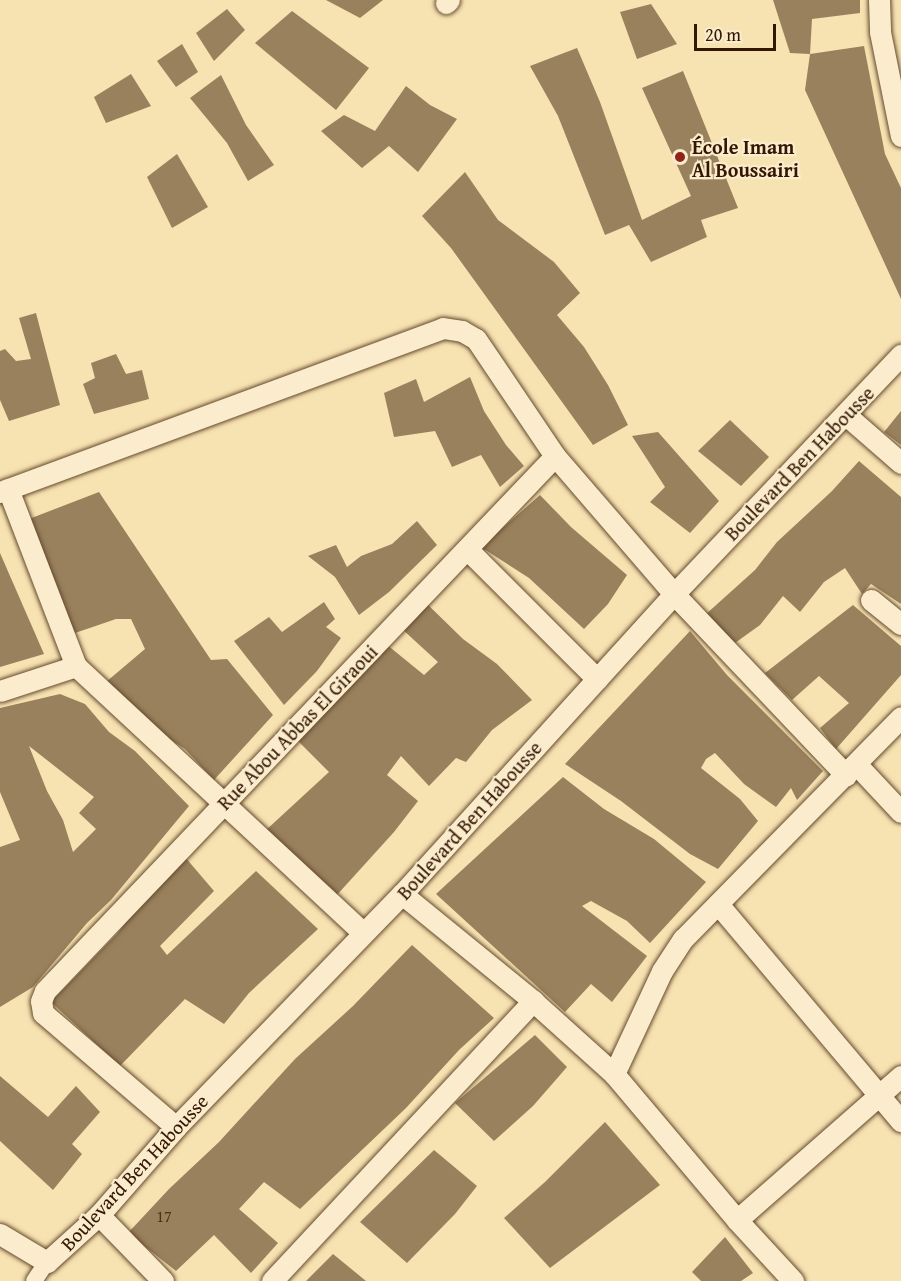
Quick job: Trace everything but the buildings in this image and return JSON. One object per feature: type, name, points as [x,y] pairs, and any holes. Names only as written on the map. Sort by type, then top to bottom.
[{"type":"street","points":[[879,0],[880,32],[901,135]]},
{"type":"street","points":[[363,933],[76,666],[4,490],[443,328],[462,331],[476,339],[555,456],[674,594],[851,770],[901,812]]},
{"type":"street","name":"Boulevard Ben Habousse","points":[[34,1281],[47,1263],[99,1215],[176,1127],[402,894],[674,594],[901,355]]},
{"type":"street","points":[[846,415],[901,463]]},
{"type":"street","name":"Rue Abou Abbas El Giraoui","points":[[176,1127],[43,1013],[41,1000],[45,991],[555,456]]},
{"type":"street","points":[[466,549],[597,679]]},
{"type":"street","points":[[871,600],[901,624]]},
{"type":"street","points":[[0,691],[76,666]]},
{"type":"street","points":[[614,1074],[670,957],[683,939],[901,717]]},
{"type":"street","points":[[402,894],[532,1001],[614,1074],[736,1220],[793,1281]]},
{"type":"street","points":[[718,904],[901,1121]]},
{"type":"street","points":[[272,1281],[532,1001]]},
{"type":"street","points":[[736,1220],[901,1076]]},
{"type":"street","points":[[99,1215],[163,1281]]},
{"type":"street","points":[[0,1234],[47,1263]]},
{"type":"place","name":"École Imam Al Boussairi","points":[[680,157]]}]
